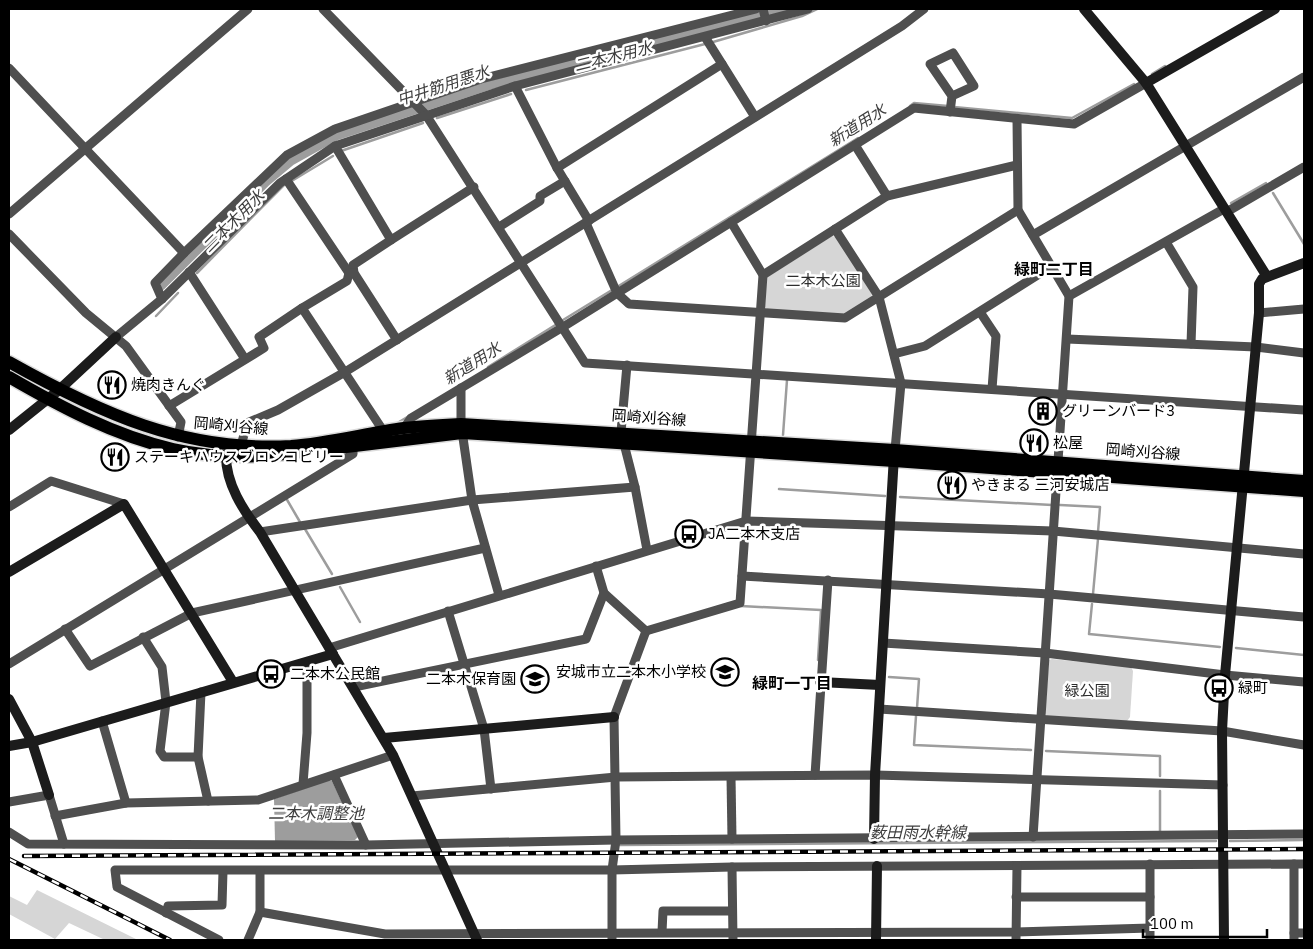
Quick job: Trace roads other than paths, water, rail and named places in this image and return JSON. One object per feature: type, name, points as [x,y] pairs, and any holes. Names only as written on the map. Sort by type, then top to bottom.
[{"type":"main road","name":"岡崎刈谷線","points":[[9,362],[59,390],[130,422],[178,437],[241,446],[292,446],[404,428],[461,428],[623,437],[1244,480],[1304,481]]},
{"type":"main road","name":"岡崎刈谷線","points":[[9,377],[48,399],[133,437],[173,449],[226,456],[283,455],[353,446],[461,428]]},
{"type":"main road","name":"岡崎刈谷線","points":[[1244,480],[1304,491]]},
{"type":"street","points":[[9,214],[248,9]]},
{"type":"street","points":[[323,9],[426,115],[585,362],[1304,410]]},
{"type":"street","points":[[162,299],[155,283],[184,253],[287,155],[335,129],[481,79],[756,9]]},
{"type":"street","points":[[763,9],[766,21]]},
{"type":"street","points":[[9,430],[59,390],[116,337],[162,299],[283,180],[335,146],[515,86],[808,9]]},
{"type":"street","points":[[241,446],[247,423],[278,410],[345,372],[902,26],[924,9]]},
{"type":"street","points":[[1084,9],[1146,83],[1266,276]]},
{"type":"street","points":[[404,428],[411,418],[617,293],[914,108],[951,105],[1017,119],[1074,124],[1276,9]]},
{"type":"street","points":[[705,37],[755,117]]},
{"type":"street","points":[[953,53],[974,86],[951,105],[930,64],[953,53]]},
{"type":"street","points":[[557,168],[722,64]]},
{"type":"street","points":[[9,68],[184,253]]},
{"type":"street","points":[[1033,235],[1304,77]]},
{"type":"street","points":[[515,86],[557,168],[588,222],[617,293],[629,304],[760,314],[845,318],[1018,210]]},
{"type":"street","points":[[1017,119],[1018,210],[1069,296],[1059,467],[1032,837]]},
{"type":"street","points":[[855,145],[887,196]]},
{"type":"street","points":[[335,146],[390,240]]},
{"type":"street","points":[[763,275],[887,196],[1017,165]]},
{"type":"street","points":[[1069,296],[1222,210],[1226,210],[1304,167]]},
{"type":"street","points":[[270,170],[283,180],[397,340]]},
{"type":"street","points":[[499,227],[540,201],[540,196],[565,181]]},
{"type":"street","points":[[169,406],[264,348],[259,337],[347,281],[353,265],[474,187]]},
{"type":"street","points":[[646,631],[740,603],[763,275],[730,222]]},
{"type":"street","points":[[836,229],[879,297],[901,383],[894,455],[880,685],[874,839]]},
{"type":"street","points":[[9,234],[86,313],[126,346],[181,422],[178,437]]},
{"type":"street","points":[[1166,242],[1193,286],[1191,344]]},
{"type":"street","points":[[1224,940],[1222,731],[1225,675],[1259,313],[1259,284],[1266,276],[1304,263]]},
{"type":"street","points":[[894,354],[925,346],[1052,266]]},
{"type":"street","points":[[189,272],[245,360]]},
{"type":"street","points":[[302,308],[384,432]]},
{"type":"street","points":[[1259,313],[1304,309]]},
{"type":"street","points":[[980,312],[996,336],[992,389]]},
{"type":"street","points":[[1066,339],[1256,347],[1304,353]]},
{"type":"street","points":[[627,365],[623,437],[647,550]]},
{"type":"street","points":[[461,388],[461,428],[472,500],[500,596]]},
{"type":"street","points":[[9,664],[353,454],[353,446]]},
{"type":"street","points":[[226,456],[226,473],[248,518],[260,532],[393,755],[475,937]]},
{"type":"street","points":[[9,507],[51,481],[124,504],[233,682]]},
{"type":"street","points":[[260,532],[472,500],[635,487]]},
{"type":"street","points":[[9,572],[124,504]]},
{"type":"street","points":[[9,746],[32,742],[307,662],[331,651],[448,611],[746,521],[1053,531],[1304,554]]},
{"type":"street","points":[[65,630],[90,666],[192,613],[485,548]]},
{"type":"street","points":[[596,566],[604,593],[646,631]]},
{"type":"street","points":[[742,576],[1049,594],[1304,617]]},
{"type":"street","points":[[815,775],[828,580]]},
{"type":"street","points":[[354,688],[586,639],[604,593]]},
{"type":"street","points":[[448,611],[484,729],[491,788]]},
{"type":"street","points":[[612,936],[612,870],[616,840],[614,717],[646,631]]},
{"type":"street","points":[[143,637],[162,667],[166,702],[160,752],[164,757],[198,757]]},
{"type":"street","points":[[883,643],[1045,653],[1225,675],[1304,682]]},
{"type":"street","points":[[303,784],[307,733],[307,662]]},
{"type":"street","points":[[820,682],[880,685]]},
{"type":"street","points":[[201,692],[198,757],[208,801]]},
{"type":"street","points":[[9,699],[32,742],[50,794],[64,844]]},
{"type":"street","points":[[879,710],[1222,731],[1304,745]]},
{"type":"street","points":[[384,738],[614,717]]},
{"type":"street","points":[[102,721],[126,803]]},
{"type":"street","points":[[55,816],[126,803],[258,800],[393,755]]},
{"type":"street","points":[[334,775],[366,845]]},
{"type":"street","points":[[412,796],[616,777],[875,775],[1223,785]]},
{"type":"street","points":[[731,777],[732,839]]},
{"type":"street","points":[[9,802],[50,794]]},
{"type":"street","points":[[9,832],[28,844],[366,845],[616,840],[1304,834]]},
{"type":"street","points":[[1150,864],[1150,940]]},
{"type":"street","points":[[1294,864],[1294,937],[1304,933]]},
{"type":"street","points":[[219,940],[117,887],[115,870],[612,870],[732,867],[1304,864]]},
{"type":"street","points":[[876,935],[877,866]]},
{"type":"street","points":[[1016,936],[1017,866]]},
{"type":"street","points":[[732,867],[733,936]]},
{"type":"street","points":[[166,913],[168,906],[222,905],[223,871]]},
{"type":"street","points":[[248,940],[260,912],[260,871]]},
{"type":"street","points":[[1016,897],[1150,897]]},
{"type":"street","points":[[662,932],[663,911],[732,911]]},
{"type":"street","points":[[260,912],[384,937],[612,936],[662,932],[692,936],[1016,936],[1150,928]]},
{"type":"water","name":"二本木調整池","points":[[329,780],[332,781],[358,837],[355,840],[275,841],[274,799]]},
{"type":"waterway","name":"中井筋用悪水","points":[[161,286],[266,182],[291,161],[336,136],[487,86],[785,9]]},
{"type":"waterway","name":"二本木用水","points":[[713,42],[802,16],[817,9]]},
{"type":"waterway","name":"二本木用水","points":[[526,90],[705,44]]},
{"type":"waterway","name":"新道用水","points":[[1152,74],[1165,66]]},
{"type":"waterway","name":"新道用水","points":[[954,107],[1072,118],[1134,84]]},
{"type":"waterway","name":"二本木用水","points":[[437,118],[511,94]]},
{"type":"waterway","name":"新道用水","points":[[910,106],[914,103],[948,106]]},
{"type":"waterway","name":"二本木用水","points":[[341,151],[423,123]]},
{"type":"waterway","name":"新道用水","points":[[617,287],[858,138]]},
{"type":"waterway","name":"二本木用水","points":[[290,182],[333,156]]},
{"type":"waterway","points":[[1231,203],[1266,183]]},
{"type":"waterway","name":"二本木用水","points":[[197,273],[284,185]]},
{"type":"waterway","points":[[1273,193],[1304,244]]},
{"type":"waterway","name":"新道用水","points":[[563,320],[612,290]]},
{"type":"waterway","name":"二本木用水","points":[[156,316],[178,293]]},
{"type":"waterway","name":"新道用水","points":[[488,367],[557,324]]},
{"type":"waterway","points":[[783,435],[787,380]]},
{"type":"waterway","name":"新道用水","points":[[399,422],[409,416]]},
{"type":"waterway","points":[[779,489],[885,496]]},
{"type":"waterway","points":[[900,497],[1052,505]]},
{"type":"waterway","points":[[286,498],[300,522]]},
{"type":"waterway","points":[[1060,505],[1100,507],[1098,532]]},
{"type":"waterway","points":[[305,529],[332,574]]},
{"type":"waterway","points":[[1093,594],[1098,539]]},
{"type":"waterway","points":[[340,587],[360,622]]},
{"type":"waterway","points":[[1092,604],[1089,634],[1220,647]]},
{"type":"waterway","points":[[741,606],[821,610],[818,660]]},
{"type":"waterway","points":[[1236,648],[1304,655]]},
{"type":"waterway","points":[[889,677],[919,679],[917,708]]},
{"type":"waterway","points":[[916,716],[914,745],[1031,750]]},
{"type":"waterway","points":[[1046,751],[1160,756],[1160,776]]},
{"type":"waterway","points":[[1160,791],[1160,832]]},
{"type":"waterway","name":"薮田雨水幹線","points":[[1230,841],[1304,840]]},
{"type":"waterway","name":"薮田雨水幹線","points":[[620,845],[1216,841]]},
{"type":"railway","points":[[24,856],[1304,849]]},
{"type":"railway","points":[[9,859],[170,940]]},
{"type":"place","name":"焼肉きんぐ","points":[[112,385]]},
{"type":"place","name":"グリーンバード3","points":[[1043,411]]},
{"type":"place","name":"松屋","points":[[1034,443]]},
{"type":"place","name":"ステーキハウスブロンコビリー","points":[[115,457]]},
{"type":"place","name":"やきまる 三河安城店","points":[[952,485]]},
{"type":"place","name":"JA二本木支店","points":[[689,534]]},
{"type":"place","name":"安城市立二本木小学校","points":[[725,672]]},
{"type":"place","name":"二本木公民館","points":[[271,674]]},
{"type":"place","name":"二本木保育園","points":[[535,679]]},
{"type":"place","name":"緑町","points":[[1219,688]]},
{"type":"district","name":"緑町二丁目","points":[[1054,269]]},
{"type":"district","name":"緑町一丁目","points":[[792,683]]},
{"type":"park label","name":"二本木公園","points":[[823,281]]},
{"type":"park label","name":"緑公園","points":[[1087,691]]}]
